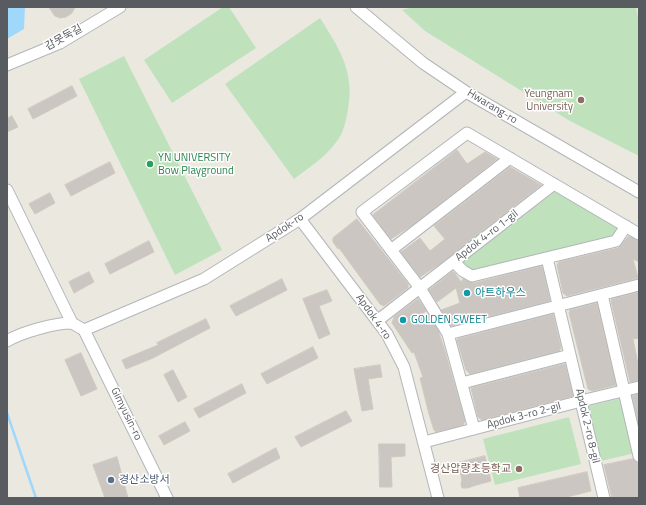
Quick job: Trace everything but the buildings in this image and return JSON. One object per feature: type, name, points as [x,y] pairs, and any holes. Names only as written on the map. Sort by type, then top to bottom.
[{"type":"street","name":"감못둑길","points":[[7,65],[60,43],[120,7]]},
{"type":"street","name":"Hwarang-ro","points":[[356,7],[423,63],[466,92],[639,192]]},
{"type":"street","name":"Apdok-ro","points":[[84,330],[204,279],[300,219],[466,92]]},
{"type":"street","points":[[474,429],[448,334],[420,288],[362,212],[467,133],[639,234]]},
{"type":"street","points":[[391,250],[510,158]]},
{"type":"street","name":"Apdok 4-ro 1-gil","points":[[377,321],[554,184]]},
{"type":"street","points":[[7,190],[72,323]]},
{"type":"street","name":"Apdok 4-ro","points":[[300,219],[387,334],[404,367],[438,498]]},
{"type":"street","points":[[454,262],[463,271],[472,276],[616,241],[626,226]]},
{"type":"street","name":"Apdok 2-ro 8-gil","points":[[547,258],[604,498]]},
{"type":"street","points":[[448,334],[639,285]]},
{"type":"street","points":[[602,295],[639,456]]},
{"type":"street","points":[[7,341],[16,336],[62,323],[72,323],[84,330]]},
{"type":"street","name":"Gimyusin-ro","points":[[84,330],[168,498]]},
{"type":"street","points":[[462,383],[570,355]]},
{"type":"street","name":"Apdok 3-ro 2-gil","points":[[424,442],[639,387]]},
{"type":"green space","points":[[223,7],[229,7],[256,48],[172,103],[144,60]]},
{"type":"green space","name":"Yeungnam University","points":[[414,7],[636,7],[639,23],[639,156],[570,121],[425,31],[402,10]]},
{"type":"green space","points":[[320,18],[340,52],[345,64],[350,87],[347,115],[343,131],[330,150],[294,179],[225,84]]},
{"type":"green space","name":"YN UNIVERSITY Bow Playground","points":[[124,56],[222,250],[175,275],[79,79]]},
{"type":"green space","points":[[556,191],[620,228],[613,238],[471,273],[462,263]]},
{"type":"green space","points":[[622,398],[635,453],[601,461],[588,406]]},
{"type":"green space","points":[[569,417],[581,464],[495,485],[483,439]]},
{"type":"water","points":[[7,7],[25,7],[24,29],[7,39]]},
{"type":"waterway","points":[[7,413],[36,498]]},
{"type":"place","name":"Yeungnam University","points":[[581,100]]},
{"type":"place","name":"YN UNIVERSITY Bow Playground","points":[[150,164]]},
{"type":"place","name":"아트하우스","points":[[467,293]]},
{"type":"place","name":"GOLDEN SWEET","points":[[403,320]]},
{"type":"place","name":"경산압량초등학교","points":[[519,469]]},
{"type":"place","name":"경산소방서","points":[[111,480]]}]
